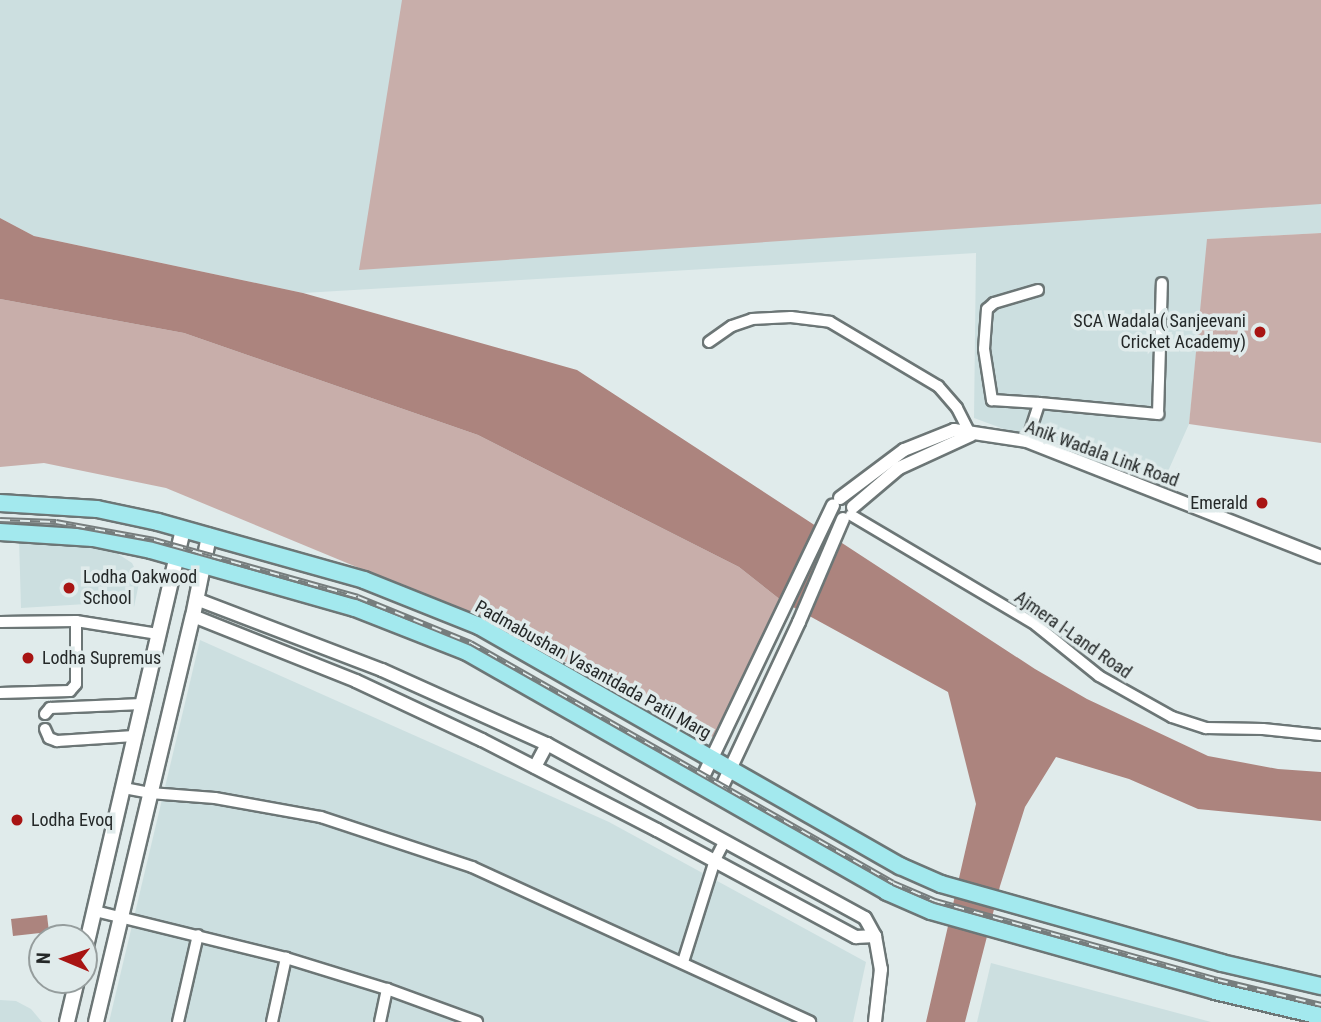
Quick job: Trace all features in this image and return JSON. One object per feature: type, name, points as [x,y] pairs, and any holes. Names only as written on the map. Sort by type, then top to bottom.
[{"type":"main road","name":"Padmabushan Vasantdada Patil Marg","points":[[0,503],[96,509],[183,529],[365,580],[479,626],[900,866],[941,884],[1222,963],[1321,986]]},
{"type":"main road","points":[[92,924],[183,529]]},
{"type":"main road","points":[[0,532],[93,538],[176,557],[355,608],[467,652],[887,892],[931,911],[1215,991],[1321,1016]]},
{"type":"main road","points":[[96,1022],[193,617],[209,536]]},
{"type":"main road","points":[[67,1022],[74,994]]},
{"type":"street","points":[[1038,290],[995,303],[987,309],[984,349],[992,400],[1158,414],[1162,283]]},
{"type":"street","points":[[709,342],[732,326],[752,319],[791,317],[830,322],[938,386],[957,408],[971,435],[899,468],[849,514],[836,533],[799,622],[718,795]]},
{"type":"street","points":[[1027,442],[1039,403]]},
{"type":"street","name":"Anik Wadala Link Road","points":[[836,502],[904,450],[954,430],[971,435],[1027,442],[1321,557]]},
{"type":"street","points":[[836,502],[850,501],[849,514]]},
{"type":"street","points":[[836,502],[834,515],[849,514]]},
{"type":"street","points":[[699,785],[782,614],[822,523],[836,502]]},
{"type":"street","name":"Ajmera l-Land Road","points":[[849,514],[1036,625],[1099,676],[1188,724],[1206,729],[1263,729],[1321,735]]},
{"type":"street","points":[[196,599],[364,663],[547,744],[865,918],[875,936],[881,969],[876,1022]]},
{"type":"street","points":[[193,617],[356,681],[535,767],[856,937],[875,936]]},
{"type":"street","points":[[0,622],[76,621],[158,634]]},
{"type":"street","points":[[0,693],[70,691],[76,684],[76,621]]},
{"type":"street","points":[[356,681],[364,663]]},
{"type":"street","points":[[45,714],[50,708],[142,704]]},
{"type":"street","points":[[46,729],[49,738],[57,741],[134,736]]},
{"type":"street","points":[[535,767],[547,744]]},
{"type":"street","points":[[124,788],[254,804],[334,821],[472,867],[810,1022]]},
{"type":"street","points":[[683,962],[715,860],[724,842]]},
{"type":"street","points":[[96,911],[286,958],[387,989],[477,1022]]},
{"type":"street","points":[[178,1022],[198,935]]},
{"type":"street","points":[[272,1022],[286,958]]},
{"type":"street","points":[[380,1022],[387,989]]},
{"type":"shaded area","points":[[0,0],[1321,0],[1321,233],[1208,239],[1189,424],[1161,487],[974,418],[976,253],[303,293],[34,236],[0,218]]},
{"type":"shaded area","points":[[402,0],[1321,0],[1321,204],[359,270]]},
{"type":"shaded area","points":[[0,218],[34,236],[303,293],[577,370],[1035,669],[1087,699],[1208,756],[1278,769],[1321,772],[1321,821],[1198,809],[1129,779],[1056,757],[1025,807],[1000,886],[965,1022],[926,1022],[976,804],[948,692],[782,601],[739,567],[478,435],[184,333],[0,299]]},
{"type":"shaded area","name":"SCA Wadala( Sanjeevani Cricket Academy)","points":[[1321,233],[1321,443],[1189,424],[1207,239]]},
{"type":"shaded area","points":[[0,299],[184,333],[478,435],[739,567],[782,601],[713,737],[475,616],[166,488],[44,463],[0,467]]},
{"type":"shaded area","name":"Lodha Oakwood School","points":[[19,539],[109,548],[132,563],[137,573],[139,583],[134,607],[119,602],[21,608]]},
{"type":"shaded area","points":[[200,640],[609,822],[866,962],[853,1022],[109,1022]]},
{"type":"shaded area","points":[[47,915],[48,924],[28,924],[28,934],[13,936],[11,919]]},
{"type":"shaded area","points":[[991,963],[1211,1022],[977,1022]]},
{"type":"shaded area","points":[[0,1000],[16,1001],[31,1009],[42,1022],[0,1022]]},
{"type":"railway","points":[[0,520],[56,522],[154,540],[358,597],[471,643],[893,883],[935,901],[1218,980],[1321,1005]]},
{"type":"place","name":"SCA Wadala( Sanjeevani Cricket Academy)","points":[[1260,332]]},
{"type":"place","name":"Emerald","points":[[1262,503]]},
{"type":"place","name":"Lodha Oakwood School","points":[[69,588]]},
{"type":"place","name":"Lodha Supremus","points":[[28,658]]},
{"type":"place","name":"Lodha Evoq","points":[[17,820]]}]
